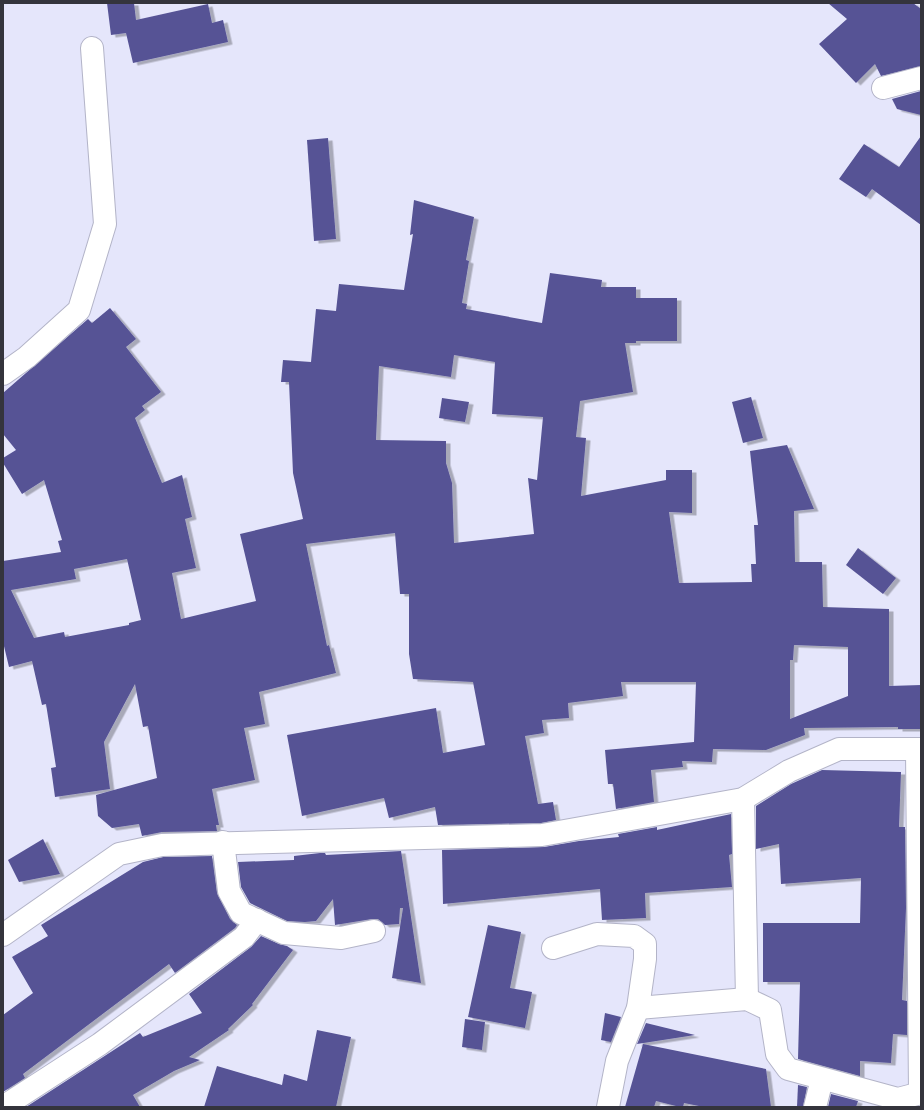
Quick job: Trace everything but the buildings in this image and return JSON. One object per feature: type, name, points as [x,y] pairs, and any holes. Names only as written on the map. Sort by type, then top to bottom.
[{"type":"street","points":[[3,374],[28,357],[79,310],[105,224],[92,48]]},
{"type":"street","points":[[883,88],[921,78]]},
{"type":"street","points":[[3,934],[119,854],[162,845],[223,842],[542,835],[743,799],[789,771],[839,749],[919,749],[921,1093],[898,1099],[788,1069],[777,1054],[770,1010],[747,999],[638,1008]]},
{"type":"street","points":[[743,799],[747,999]]},
{"type":"street","points":[[223,842],[229,891],[240,913],[284,933],[341,938],[374,931]]},
{"type":"street","points":[[3,1107],[106,1039],[244,937],[257,920]]},
{"type":"street","points":[[553,948],[597,934],[634,936],[645,944],[645,959],[638,1008],[617,1061],[608,1107]]},
{"type":"street","points":[[815,1107],[822,1079]]}]
